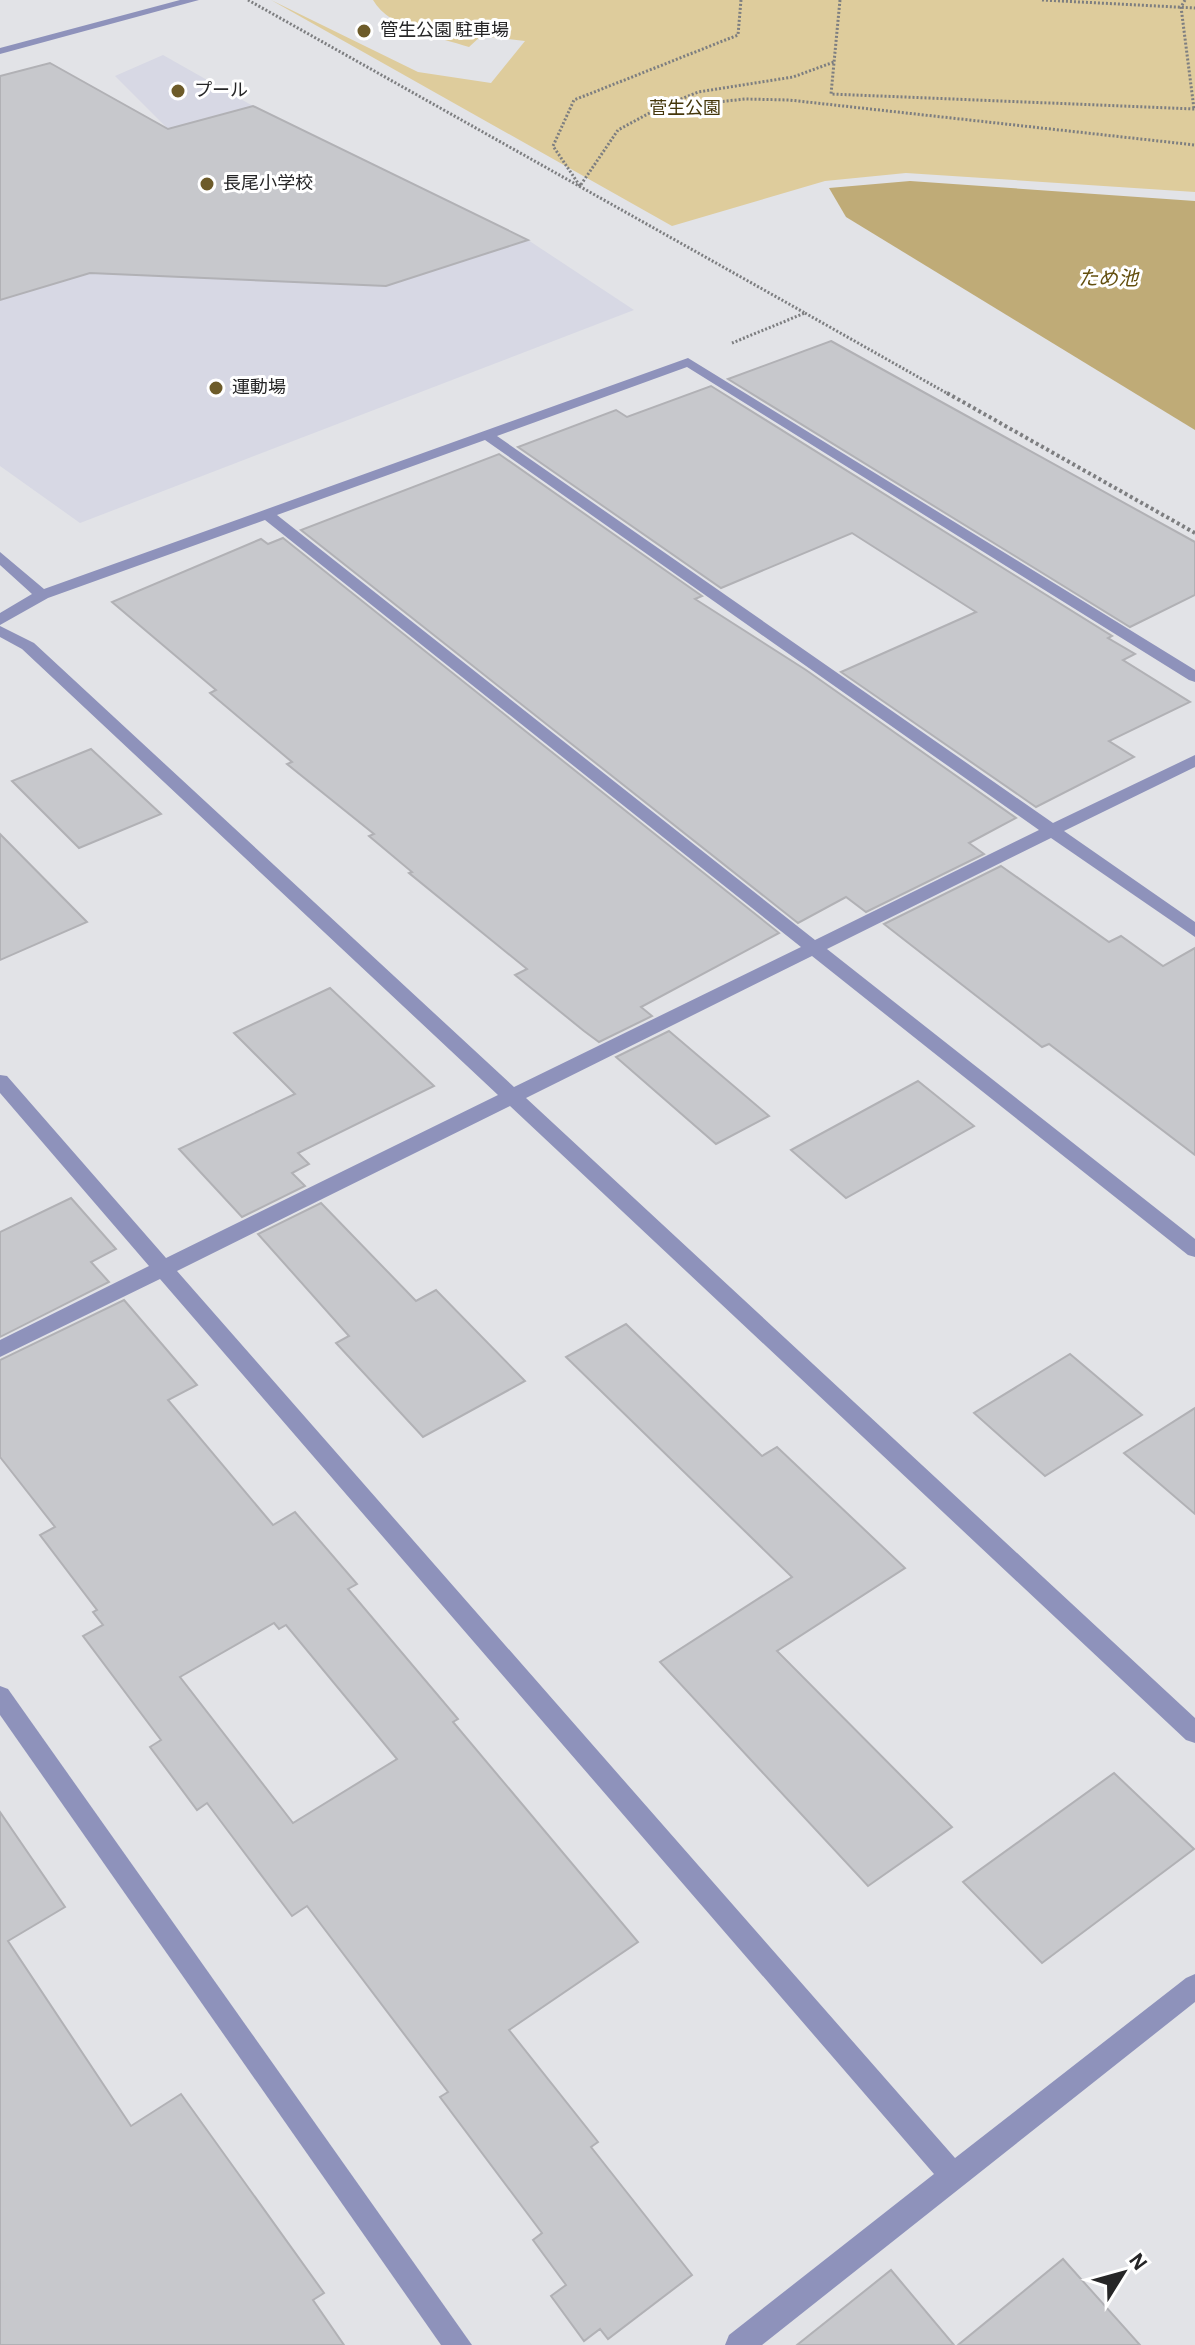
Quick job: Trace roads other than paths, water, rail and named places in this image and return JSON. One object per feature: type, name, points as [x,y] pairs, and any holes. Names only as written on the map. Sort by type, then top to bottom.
[{"type":"street","points":[[0,51],[193,0]]},
{"type":"street","points":[[0,620],[42,595],[269,516],[485,434],[688,362],[1195,677]]},
{"type":"street","points":[[485,434],[1195,931]]},
{"type":"street","points":[[269,516],[1195,1250]]},
{"type":"street","points":[[0,557],[42,595]]},
{"type":"street","points":[[0,631],[28,646],[1195,1733]]},
{"type":"street","points":[[0,1349],[1195,760]]},
{"type":"street","points":[[0,1081],[953,2176]]},
{"type":"street","points":[[0,1696],[458,2345]]},
{"type":"street","points":[[739,2345],[1195,1986]]},
{"type":"water","name":"ため池","points":[[910,181],[1195,201],[1195,430],[846,217],[829,188]]},
{"type":"place","name":"管生公園 駐車場","points":[[364,31]]},
{"type":"place","name":"プール","points":[[178,91]]},
{"type":"place","name":"長尾小学校","points":[[207,184]]},
{"type":"place","name":"運動場","points":[[216,388]]},
{"type":"park label","name":"菅生公園","points":[[685,109]]}]
